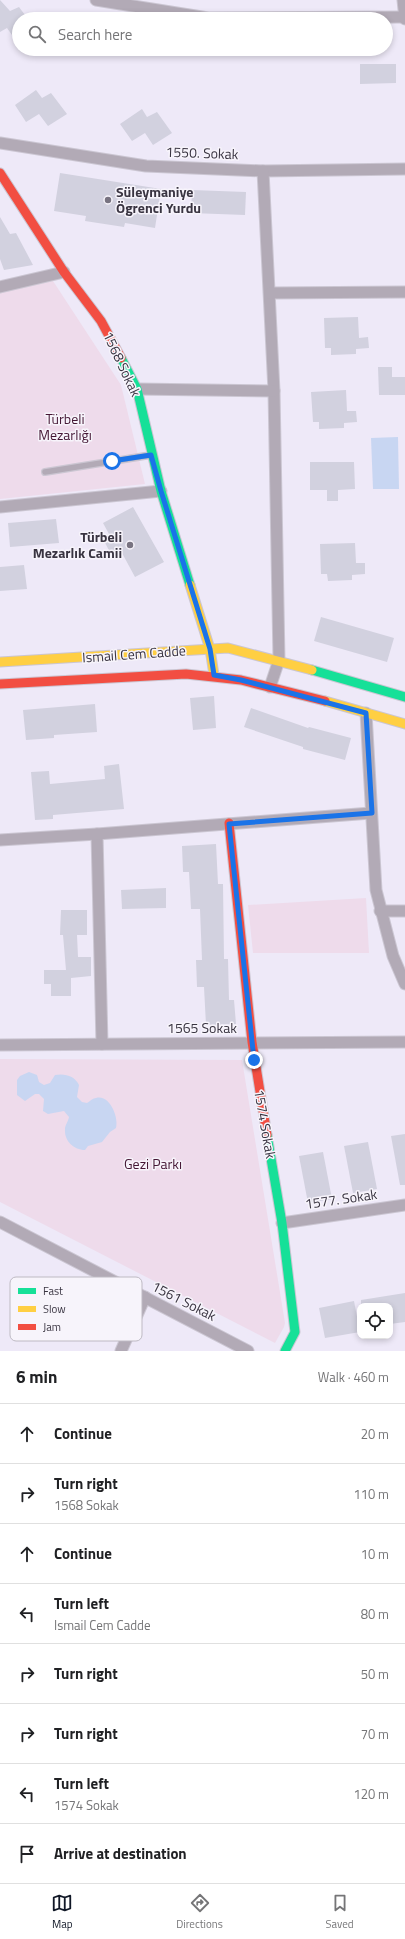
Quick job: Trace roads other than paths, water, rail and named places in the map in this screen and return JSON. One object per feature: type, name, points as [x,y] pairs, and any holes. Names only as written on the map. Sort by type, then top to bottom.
[{"type":"street","points":[[96,0],[134,2],[180,12]]},
{"type":"street","points":[[393,17],[405,17],[403,0]]},
{"type":"street","name":"1550. Sokak","points":[[0,143],[146,166],[263,171],[405,169]]},
{"type":"street","points":[[263,171],[274,391],[279,660],[270,687]]},
{"type":"street","name":"1568 Sokak","points":[[0,173],[64,272],[101,321],[137,389],[151,455],[210,649],[214,675]]},
{"type":"street","points":[[0,286],[64,272]]},
{"type":"street","points":[[270,293],[405,292]]},
{"type":"street","points":[[137,389],[274,391]]},
{"type":"street","points":[[0,507],[161,491]]},
{"type":"street","name":"Ismail Cem Cadde","points":[[0,662],[228,648],[279,660],[405,697]]},
{"type":"street","name":"Ismail Cem Cadde","points":[[0,684],[179,675],[214,675],[270,687],[405,724]]},
{"type":"street","points":[[366,713],[376,890],[380,911],[393,956],[405,984]]},
{"type":"street","points":[[0,840],[372,813]]},
{"type":"street","name":"1574 Sokak","points":[[229,824],[252,1042],[282,1223],[295,1332],[285,1351]]},
{"type":"street","points":[[98,834],[102,1044]]},
{"type":"street","points":[[380,911],[405,911]]},
{"type":"street","name":"1565 Sokak","points":[[0,1045],[405,1042]]},
{"type":"street","name":"1577. Sokak","points":[[282,1223],[405,1205]]},
{"type":"street","name":"1561 Sokak","points":[[0,1222],[106,1277]]},
{"type":"street","name":"1561 Sokak","points":[[142,1295],[248,1351]]},
{"type":"street","points":[[142,1304],[145,1297]]},
{"type":"street","points":[[121,1351],[125,1341]]},
{"type":"lane","points":[[45,472],[151,455]]},
{"type":"water","points":[[398,437],[399,489],[373,489],[371,438]]},
{"type":"water","points":[[29,1072],[37,1075],[39,1082],[44,1085],[50,1083],[55,1075],[62,1074],[72,1077],[79,1085],[77,1097],[82,1102],[87,1103],[94,1098],[101,1098],[109,1103],[115,1113],[117,1124],[116,1128],[110,1132],[102,1142],[88,1146],[85,1150],[74,1147],[70,1144],[66,1137],[65,1128],[69,1117],[64,1111],[48,1114],[43,1111],[44,1099],[39,1094],[35,1094],[25,1101],[17,1095],[17,1080],[20,1076]]},
{"type":"place","name":"Süleymaniye Ögrenci Yurdu","points":[[108,200]]},
{"type":"place","name":"Türbeli Mezarlık Camii","points":[[130,545]]},
{"type":"park label","name":"Türbeli Mezarlığı","points":[[65,428]]},
{"type":"park label","name":"Gezi Parkı","points":[[153,1164]]}]
